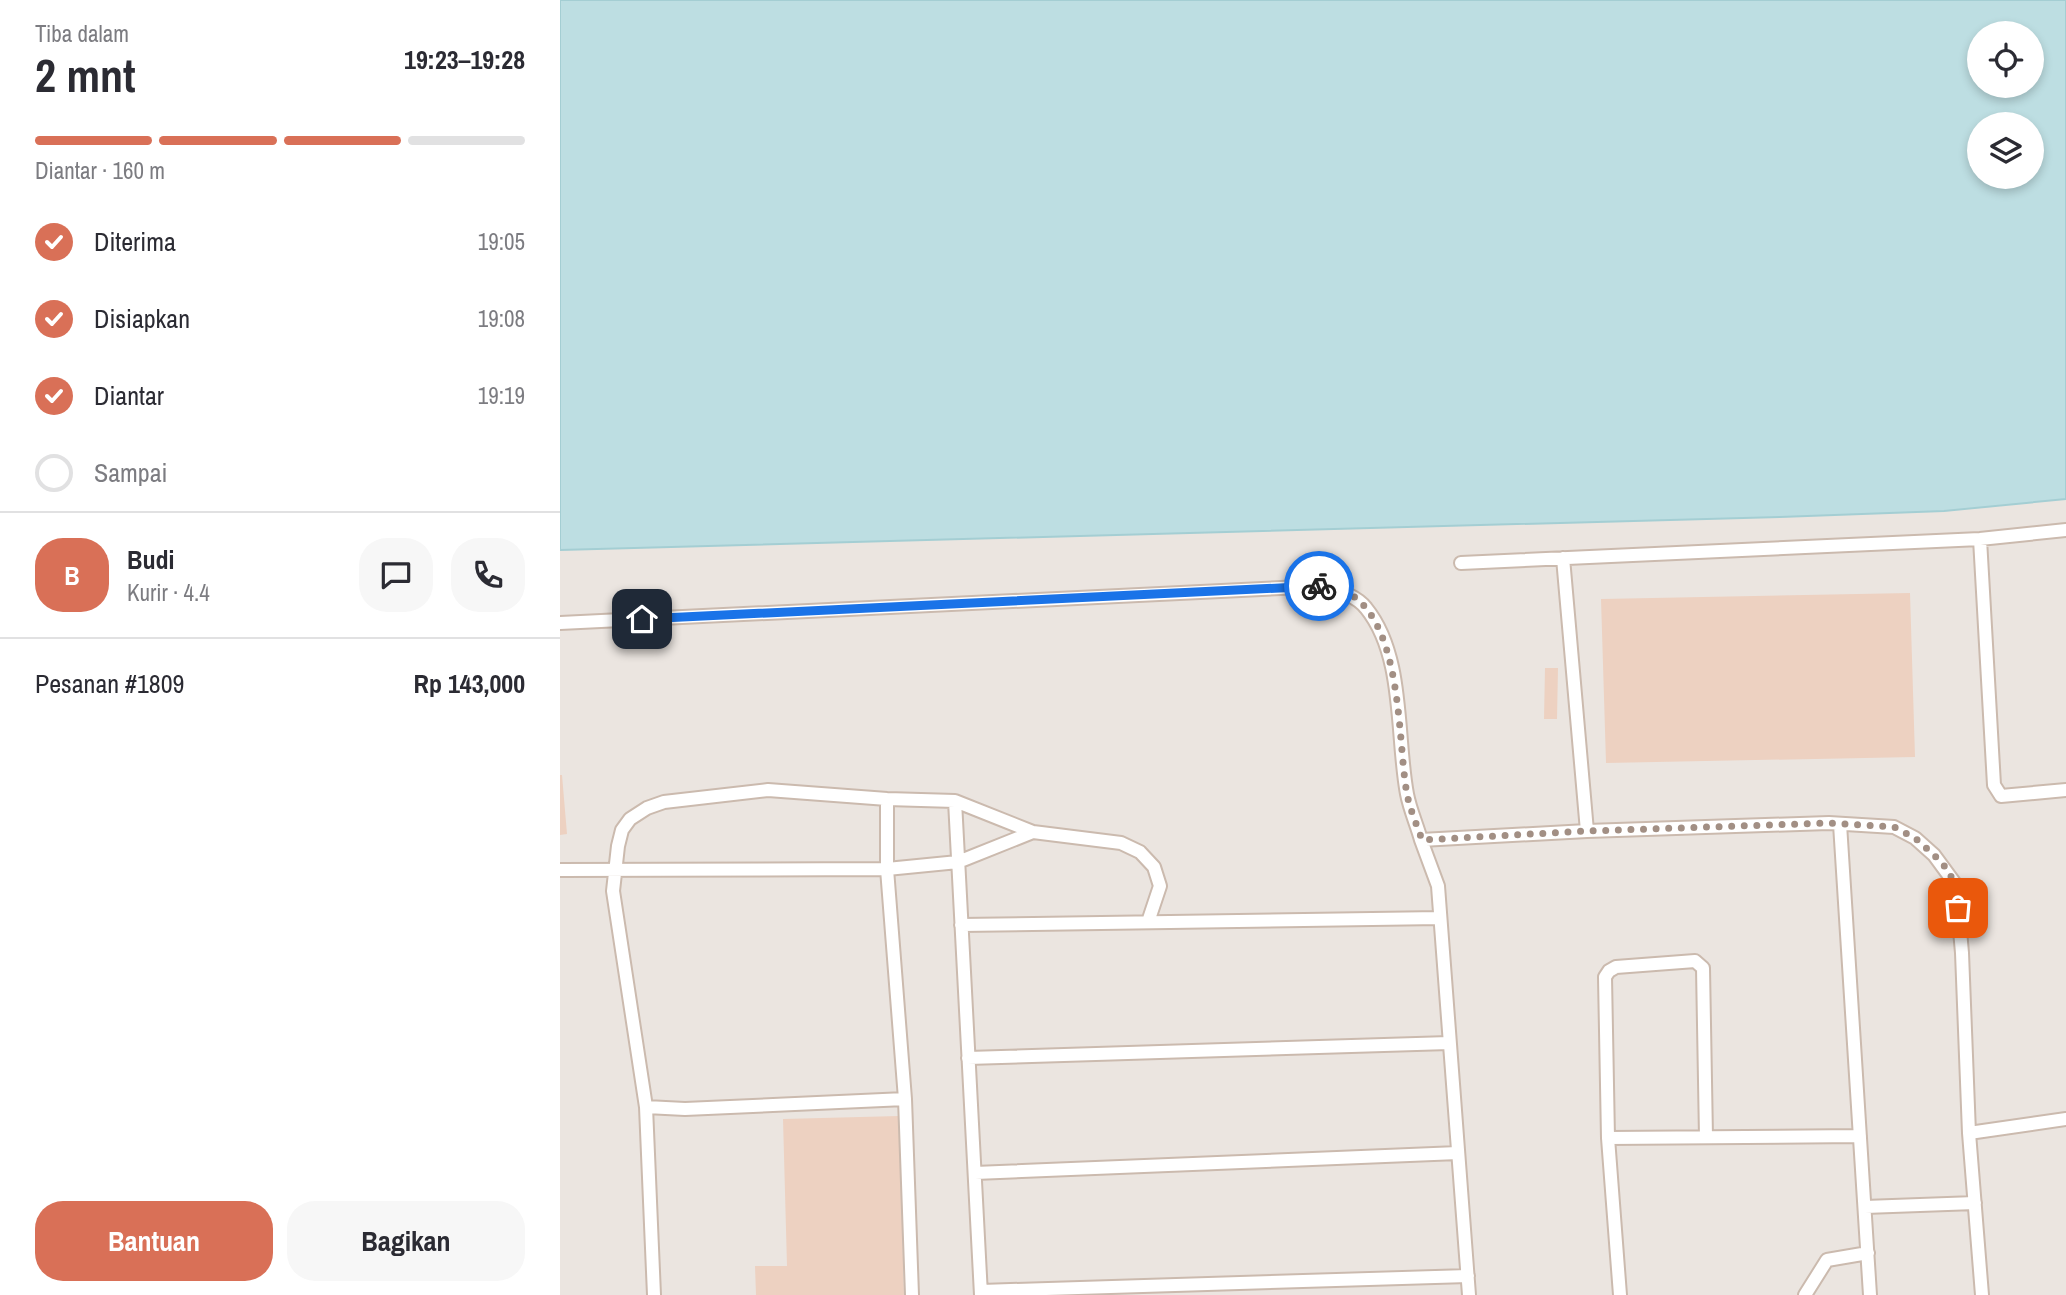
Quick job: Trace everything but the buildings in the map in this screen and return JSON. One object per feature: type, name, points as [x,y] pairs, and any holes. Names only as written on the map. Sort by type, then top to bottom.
[{"type":"lane","points":[[1461,564],[1980,539],[2066,530]]},
{"type":"lane","points":[[1980,539],[1994,785],[2001,796],[2066,790]]},
{"type":"lane","points":[[1563,558],[1587,831]]},
{"type":"lane","points":[[560,623],[1323,586],[1346,593],[1365,607],[1382,637],[1395,678],[1407,796],[1438,886],[1469,1295]]},
{"type":"lane","points":[[654,1295],[646,1107],[613,891],[622,830],[630,819],[647,808],[664,802],[768,790],[955,801],[1033,832],[1121,843],[1140,852],[1154,867],[1160,886],[1148,922]]},
{"type":"lane","points":[[887,799],[887,869],[905,1099],[912,1295]]},
{"type":"lane","points":[[955,801],[981,1293],[1468,1276]]},
{"type":"lane","points":[[1840,824],[1870,1295]]},
{"type":"lane","points":[[1422,840],[1587,831],[1840,824],[1894,827],[1915,838],[1934,855],[1956,886],[1962,953],[1969,1133],[1982,1295]]},
{"type":"lane","points":[[560,870],[887,869],[958,862],[1033,832]]},
{"type":"lane","points":[[961,925],[1440,918]]},
{"type":"lane","points":[[1620,1295],[1608,1138],[1605,978],[1609,971],[1616,967],[1695,961],[1703,968],[1706,1137]]},
{"type":"lane","points":[[968,1058],[1449,1042]]},
{"type":"lane","points":[[646,1107],[685,1109],[905,1099]]},
{"type":"lane","points":[[1969,1133],[2066,1119]]},
{"type":"lane","points":[[1608,1138],[1860,1136]]},
{"type":"lane","points":[[975,1173],[1458,1153]]},
{"type":"lane","points":[[1865,1207],[1975,1203]]},
{"type":"lane","points":[[1805,1295],[1827,1261],[1868,1253]]},
{"type":"shaded area","points":[[2066,499],[2066,1295],[560,1295],[560,550],[1780,517],[1944,511]]},
{"type":"water","points":[[560,0],[2066,0],[2066,499],[1944,511],[560,550]]},
{"type":"way so far","points":[[1319,586],[1346,593],[1365,607],[1382,637],[1395,678],[1407,796],[1422,840],[1587,831],[1829,823],[1894,827],[1915,838],[1947,869],[1956,886],[1958,908]]},
{"type":"route","points":[[642,619],[1319,586]]}]
